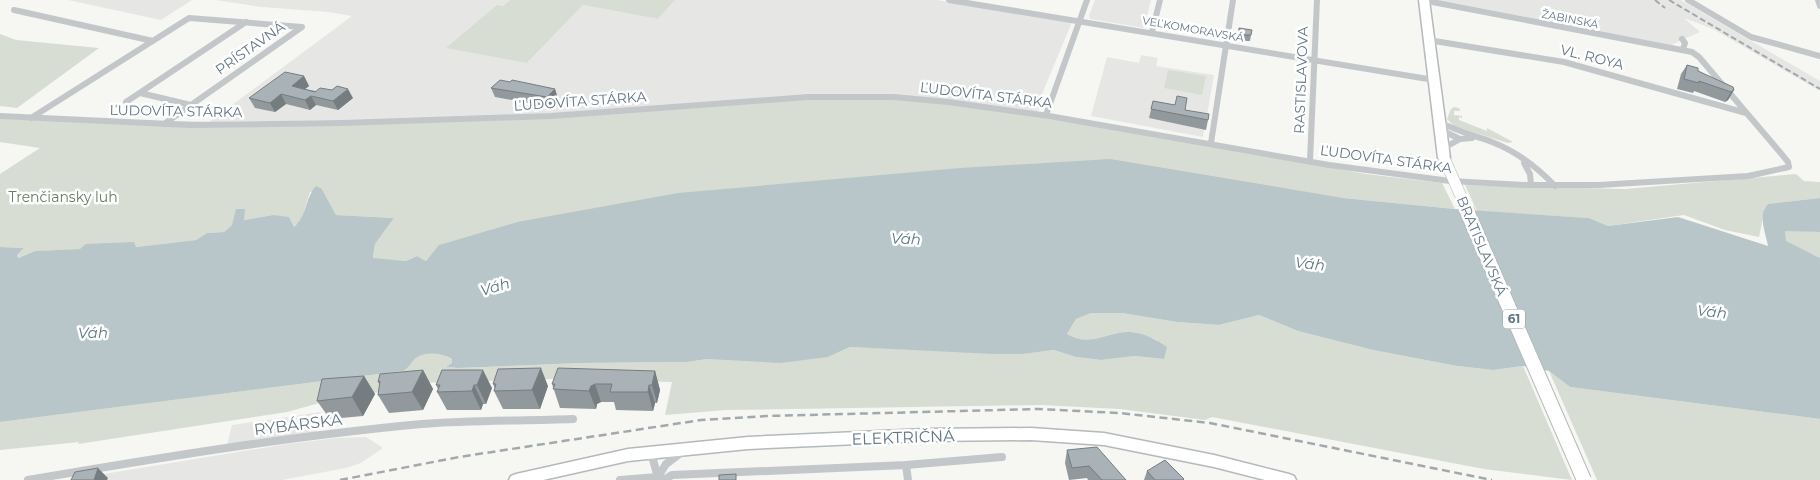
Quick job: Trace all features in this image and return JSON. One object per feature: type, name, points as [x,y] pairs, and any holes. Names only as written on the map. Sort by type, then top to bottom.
[{"type":"main road","name":"BRATISLAVSKÁ","points":[[1424,0],[1443,153],[1584,480]]},
{"type":"main road","name":"ELEKTRIČNÁ","points":[[516,480],[569,467],[651,452],[748,443],[907,436],[1054,435],[1096,438],[1160,450],[1249,469],[1289,480]]},
{"type":"street","name":"VEĽKOMORAVSKÁ","points":[[950,0],[1434,80]]},
{"type":"street","points":[[1046,115],[1087,0]]},
{"type":"street","points":[[1152,32],[1160,0]]},
{"type":"street","points":[[1211,143],[1233,0]]},
{"type":"street","name":"RASTISLAVOVA","points":[[1310,161],[1317,0]]},
{"type":"street","name":"ŽABINSKÁ","points":[[1424,0],[1684,49]]},
{"type":"street","points":[[1688,0],[1740,32],[1761,40],[1820,56]]},
{"type":"street","points":[[1818,0],[1820,6]]},
{"type":"street","points":[[14,10],[153,41]]},
{"type":"street","name":"PRÍSTAVNÁ","points":[[30,118],[189,18],[302,27],[164,124]]},
{"type":"street","name":"PRÍSTAVNÁ","points":[[126,102],[246,22]]},
{"type":"street","points":[[1682,39],[1685,43],[1684,49]]},
{"type":"street","name":"VL. ROYA","points":[[1428,40],[1564,62],[1746,113]]},
{"type":"street","name":"ĽUDOVÍTA STÁRKA","points":[[0,116],[164,124],[252,125],[489,119],[636,110],[754,100],[857,96],[914,99],[1046,115],[1310,161],[1435,180],[1531,186],[1650,183],[1740,175],[1788,168],[1790,165],[1788,162],[1696,55],[1684,49]]},
{"type":"street","points":[[140,93],[191,105]]},
{"type":"street","points":[[1439,125],[1501,146],[1544,175],[1555,186]]},
{"type":"street","points":[[1439,125],[1460,139]]},
{"type":"street","points":[[1443,153],[1460,139],[1476,138]]},
{"type":"street","points":[[1522,161],[1530,174],[1531,186]]},
{"type":"street","name":"RYBÁRSKA","points":[[28,480],[168,456],[403,426],[573,419]]},
{"type":"street","points":[[660,479],[672,459],[690,448]]},
{"type":"street","points":[[651,452],[660,479]]},
{"type":"street","name":"ELEKTRIČNÁ","points":[[620,480],[660,479],[672,475],[906,465],[1002,457]]},
{"type":"street","points":[[906,465],[908,480]]},
{"type":"shaded area","points":[[68,0],[192,0],[161,20]]},
{"type":"shaded area","points":[[216,0],[510,0],[503,6],[527,63],[583,5],[658,19],[675,0],[937,0],[1072,22],[1040,99],[1038,117],[566,117],[209,122],[352,16],[329,12],[261,7]]},
{"type":"shaded area","points":[[1095,0],[1151,0],[1144,28],[1090,19],[1089,16]]},
{"type":"shaded area","points":[[1439,0],[1681,0],[1820,81],[1820,91],[1713,29],[1684,18],[1700,32],[1671,45]]},
{"type":"shaded area","points":[[1141,55],[1158,58],[1156,66],[1214,75],[1203,137],[1091,116],[1107,57],[1139,63]]},
{"type":"shaded area","points":[[321,412],[316,435],[226,449],[232,425]]},
{"type":"shaded area","points":[[366,437],[383,448],[361,463],[346,468],[282,480],[67,480],[287,444],[337,438]]},
{"type":"green space","points":[[510,0],[675,0],[658,19],[583,5],[527,63],[446,48],[497,5],[503,6]]},
{"type":"green space","points":[[0,34],[16,40],[99,48],[17,108],[0,106]]},
{"type":"green space","points":[[1168,70],[1206,76],[1202,95],[1164,88]]},
{"type":"green space","name":"Trenčiansky luh","points":[[821,99],[900,100],[960,105],[1141,133],[1366,174],[1442,183],[1455,209],[1343,198],[517,222],[440,245],[426,261],[417,256],[406,261],[373,259],[375,244],[394,218],[336,215],[322,189],[310,192],[301,221],[293,227],[290,222],[273,215],[244,220],[232,225],[224,232],[207,233],[196,240],[136,247],[35,251],[17,258],[17,255],[24,248],[0,247],[0,174],[40,148],[0,142],[0,117],[348,125]]},
{"type":"green space","points":[[1454,107],[1459,108],[1460,111],[1454,111],[1454,115],[1462,116],[1462,118],[1459,117],[1459,120],[1487,131],[1487,128],[1513,142],[1508,143],[1454,126],[1447,119],[1451,109]]},
{"type":"green space","points":[[1796,174],[1804,181],[1820,182],[1820,198],[1768,204],[1765,207],[1759,237],[1725,230],[1684,215],[1608,226],[1589,218],[1477,211],[1465,185],[1625,189]]},
{"type":"green space","points":[[1785,230],[1820,232],[1820,258],[1785,241]]},
{"type":"green space","points":[[1091,313],[1122,313],[1177,322],[1219,325],[1259,315],[1298,331],[1373,350],[1457,366],[1493,370],[1523,366],[1572,480],[1484,469],[1212,417],[1205,420],[1120,409],[1041,405],[726,410],[665,415],[672,382],[551,379],[420,383],[382,392],[352,394],[287,412],[78,444],[79,442],[0,450],[0,422],[403,371],[418,357],[427,354],[438,354],[448,357],[452,359],[452,363],[447,367],[458,368],[581,363],[686,362],[708,359],[828,357],[850,347],[1023,354],[1054,350],[1076,357],[1101,360],[1135,356],[1164,359],[1157,340],[1138,333],[1122,332],[1091,339],[1075,338],[1067,334],[1076,319]]},
{"type":"green space","points":[[1549,371],[1570,387],[1820,419],[1820,480],[1597,480]]},
{"type":"water","name":"Váh","points":[[1110,159],[1343,198],[1455,209],[1589,218],[1608,226],[1678,217],[1768,246],[1764,230],[1763,213],[1768,204],[1820,198],[1820,232],[1785,231],[1786,241],[1820,258],[1820,419],[1570,387],[1549,371],[1523,366],[1493,370],[1457,366],[1373,350],[1298,331],[1259,315],[1219,325],[1177,322],[1122,313],[1091,313],[1076,319],[1067,334],[1075,338],[1091,339],[1122,332],[1141,334],[1155,339],[1167,347],[1164,359],[1135,356],[1101,360],[1076,357],[1054,350],[1023,354],[994,354],[850,347],[828,357],[780,363],[708,359],[686,362],[581,363],[458,368],[446,367],[452,363],[452,359],[448,357],[438,354],[427,354],[418,357],[403,371],[0,422],[0,247],[24,248],[17,255],[18,258],[35,251],[80,249],[86,244],[134,242],[136,247],[196,240],[207,233],[224,232],[232,225],[236,209],[245,209],[244,220],[273,215],[289,217],[294,227],[301,218],[316,186],[322,189],[336,215],[394,218],[375,244],[373,258],[406,261],[417,256],[426,261],[439,245],[517,222],[678,193],[960,168]]},
{"type":"building","points":[[1239,28],[1252,30],[1251,35],[1239,35]]},
{"type":"building","points":[[1687,65],[1698,68],[1698,71],[1733,87],[1734,90],[1731,92],[1699,81],[1699,83],[1684,79]]},
{"type":"building","points":[[285,72],[304,76],[292,86],[315,92],[320,88],[332,90],[337,86],[348,89],[333,101],[311,96],[305,100],[281,94],[270,103],[249,98]]},
{"type":"building","points":[[500,80],[510,82],[512,80],[555,89],[547,97],[491,88]]},
{"type":"building","points":[[1177,96],[1187,98],[1185,110],[1209,114],[1208,120],[1151,109],[1153,101],[1175,105]]},
{"type":"building","points":[[541,368],[532,390],[494,391],[496,384],[493,384],[498,369]]},
{"type":"building","points":[[558,368],[655,371],[652,385],[649,385],[648,392],[610,392],[612,384],[595,384],[591,386],[589,391],[553,389],[555,384],[552,384]]},
{"type":"building","points":[[423,370],[412,392],[378,395],[380,374]]},
{"type":"building","points":[[442,370],[483,370],[477,385],[474,385],[472,391],[437,392],[440,385],[436,385]]},
{"type":"building","points":[[364,376],[352,397],[317,401],[322,379]]},
{"type":"building","points":[[1097,447],[1126,480],[1102,480],[1089,466],[1072,468],[1067,450]]},
{"type":"building","points":[[1165,460],[1183,480],[1155,480],[1147,471]]},
{"type":"building","points":[[98,468],[94,480],[71,480],[75,472]]},
{"type":"building","points":[[736,474],[736,480],[719,480],[719,475]]},
{"type":"railway","points":[[1655,0],[1665,8]]},
{"type":"railway","points":[[1669,0],[1820,89]]},
{"type":"railway","points":[[340,480],[459,457],[701,420],[767,416],[1038,409],[1119,413],[1210,423],[1492,480]]}]
